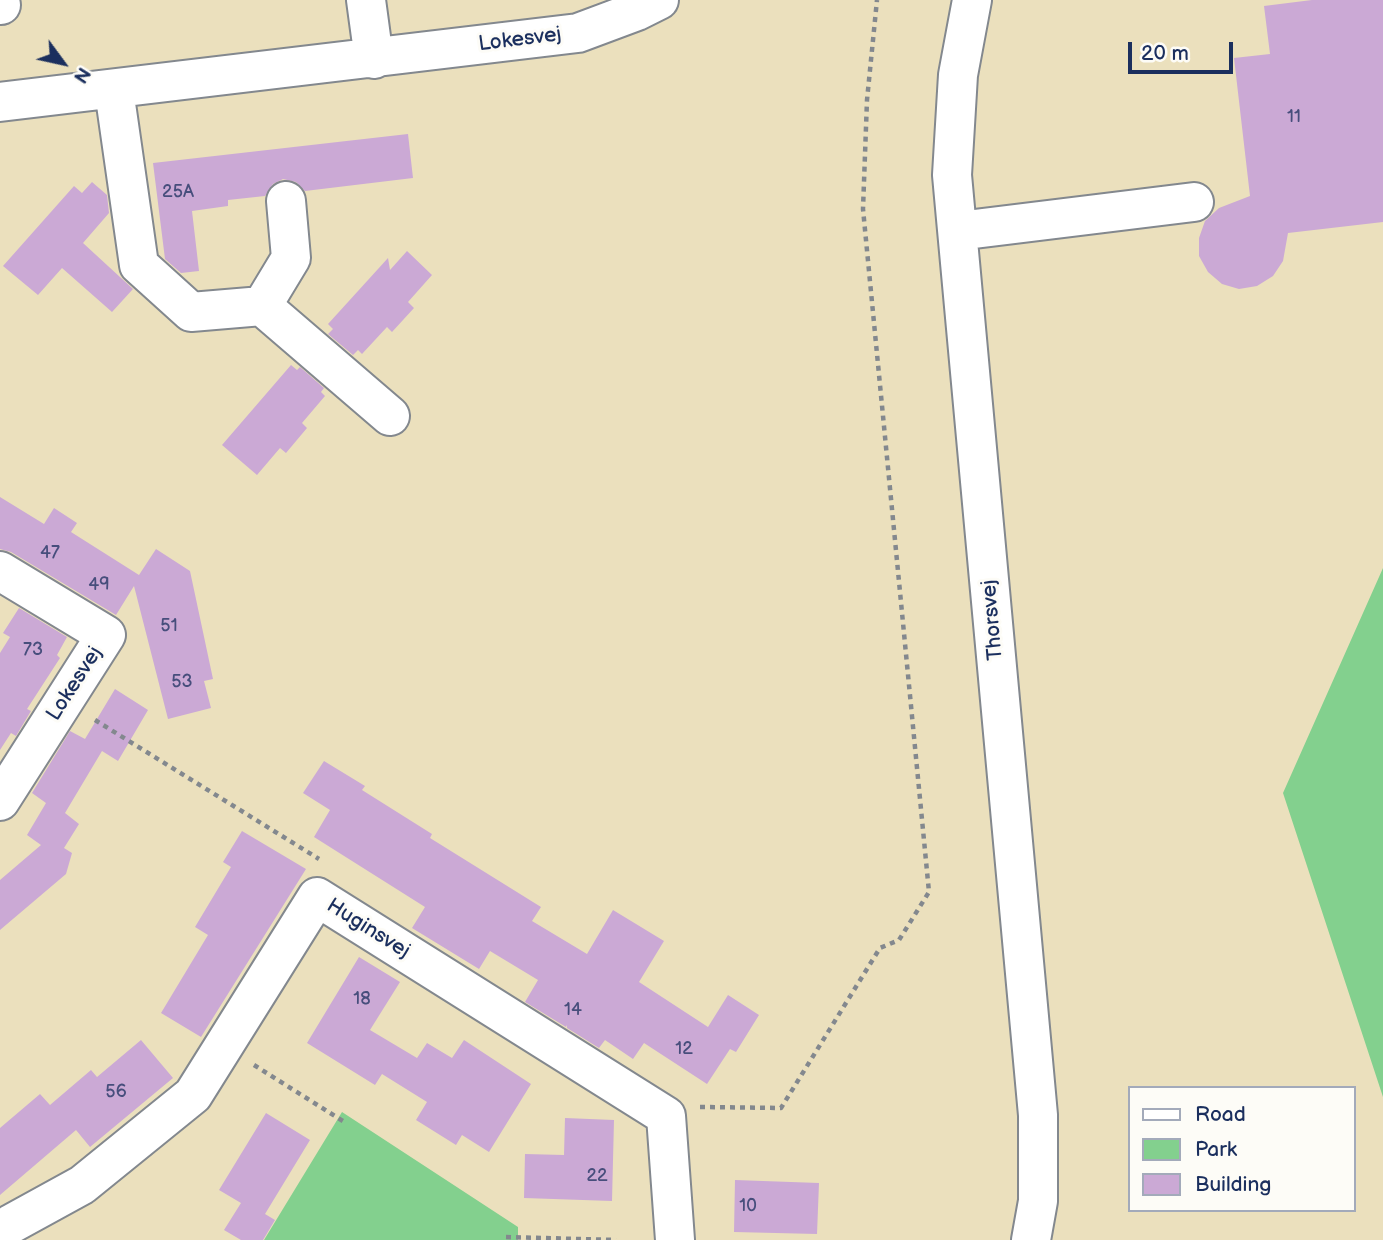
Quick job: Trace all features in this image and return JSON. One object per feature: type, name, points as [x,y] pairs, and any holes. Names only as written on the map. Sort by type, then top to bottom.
[{"type":"street","points":[[366,0],[374,58]]},
{"type":"street","name":"Lokesvej","points":[[0,102],[578,33],[659,0]]},
{"type":"street","name":"Thorsvej","points":[[972,0],[958,75],[952,175],[1038,1115],[1038,1201],[1031,1240]]},
{"type":"street","points":[[114,90],[139,265],[191,312],[262,306],[390,416]]},
{"type":"street","points":[[262,306],[291,258],[286,201]]},
{"type":"street","points":[[958,231],[1194,202]]},
{"type":"street","name":"Lokesvej","points":[[0,571],[106,635],[0,801]]},
{"type":"street","name":"Huginsvej","points":[[12,1232],[82,1185],[193,1095],[317,897],[666,1116]]},
{"type":"street","points":[[666,1116],[675,1240]]},
{"type":"path","points":[[666,1116],[691,1107],[781,1108],[880,948],[899,940],[929,892],[863,209],[867,100],[877,0]]},
{"type":"path","points":[[64,701],[325,863],[317,897]]},
{"type":"path","points":[[224,1046],[346,1123]]},
{"type":"path","points":[[506,1237],[616,1240]]},
{"type":"green space","points":[[1383,568],[1383,1097],[1283,793]]},
{"type":"green space","points":[[342,1112],[518,1227],[518,1240],[264,1240]]},
{"type":"building","points":[[1312,0],[1383,0],[1383,222],[1288,233],[1283,261],[1273,276],[1257,286],[1239,289],[1222,284],[1208,272],[1199,256],[1199,238],[1205,221],[1219,208],[1250,196],[1234,58],[1270,54],[1264,6]]},
{"type":"building","points":[[408,134],[413,178],[305,191],[296,182],[283,179],[273,184],[265,196],[228,200],[228,206],[192,211],[199,271],[181,273],[165,259],[153,163]]},
{"type":"building","points":[[92,182],[107,195],[109,213],[83,243],[133,289],[112,312],[62,268],[38,295],[3,266],[74,186],[82,193]]},
{"type":"building","points":[[407,251],[432,275],[408,302],[414,308],[392,332],[387,327],[362,354],[358,350],[353,355],[328,334],[333,329],[328,324],[388,258],[390,270]]},
{"type":"building","points":[[291,365],[297,370],[300,367],[324,388],[321,392],[325,396],[302,423],[307,428],[286,453],[280,448],[257,475],[222,445]]},
{"type":"building","points":[[0,497],[44,524],[54,508],[77,523],[71,532],[139,575],[156,549],[190,571],[213,679],[204,681],[211,708],[168,719],[134,586],[116,615],[11,552],[0,549]]},
{"type":"building","points":[[19,608],[67,637],[57,655],[60,658],[27,709],[31,711],[16,736],[11,733],[0,750],[0,653],[10,637],[3,633]]},
{"type":"building","points":[[115,689],[148,710],[118,761],[102,751],[65,813],[79,824],[64,848],[72,853],[66,874],[0,930],[0,880],[41,845],[27,835],[46,803],[32,793],[70,731],[85,739]]},
{"type":"building","points":[[324,761],[365,786],[362,790],[432,834],[430,838],[541,907],[532,921],[587,954],[613,910],[664,941],[639,982],[708,1027],[728,995],[759,1015],[736,1052],[730,1049],[707,1084],[644,1043],[633,1059],[605,1040],[599,1048],[567,1028],[567,1025],[566,1027],[525,1002],[538,980],[490,951],[479,969],[412,928],[425,907],[314,837],[330,810],[303,793]]},
{"type":"building","points":[[242,831],[306,869],[201,1037],[161,1013],[208,935],[195,927],[231,867],[223,862]]},
{"type":"building","points":[[359,957],[400,982],[370,1030],[417,1058],[427,1043],[452,1058],[464,1040],[531,1084],[489,1152],[462,1135],[456,1145],[416,1120],[427,1102],[382,1074],[375,1085],[307,1043]]},
{"type":"building","points":[[141,1040],[173,1078],[90,1147],[76,1130],[0,1195],[0,1128],[40,1094],[50,1105],[91,1070],[97,1077]]},
{"type":"building","points":[[266,1113],[310,1140],[265,1214],[275,1220],[263,1240],[241,1240],[224,1230],[241,1203],[219,1190]]},
{"type":"building","points":[[565,1118],[614,1120],[612,1201],[524,1198],[525,1154],[564,1155]]},
{"type":"building","points":[[735,1180],[819,1183],[817,1234],[734,1232]]}]
